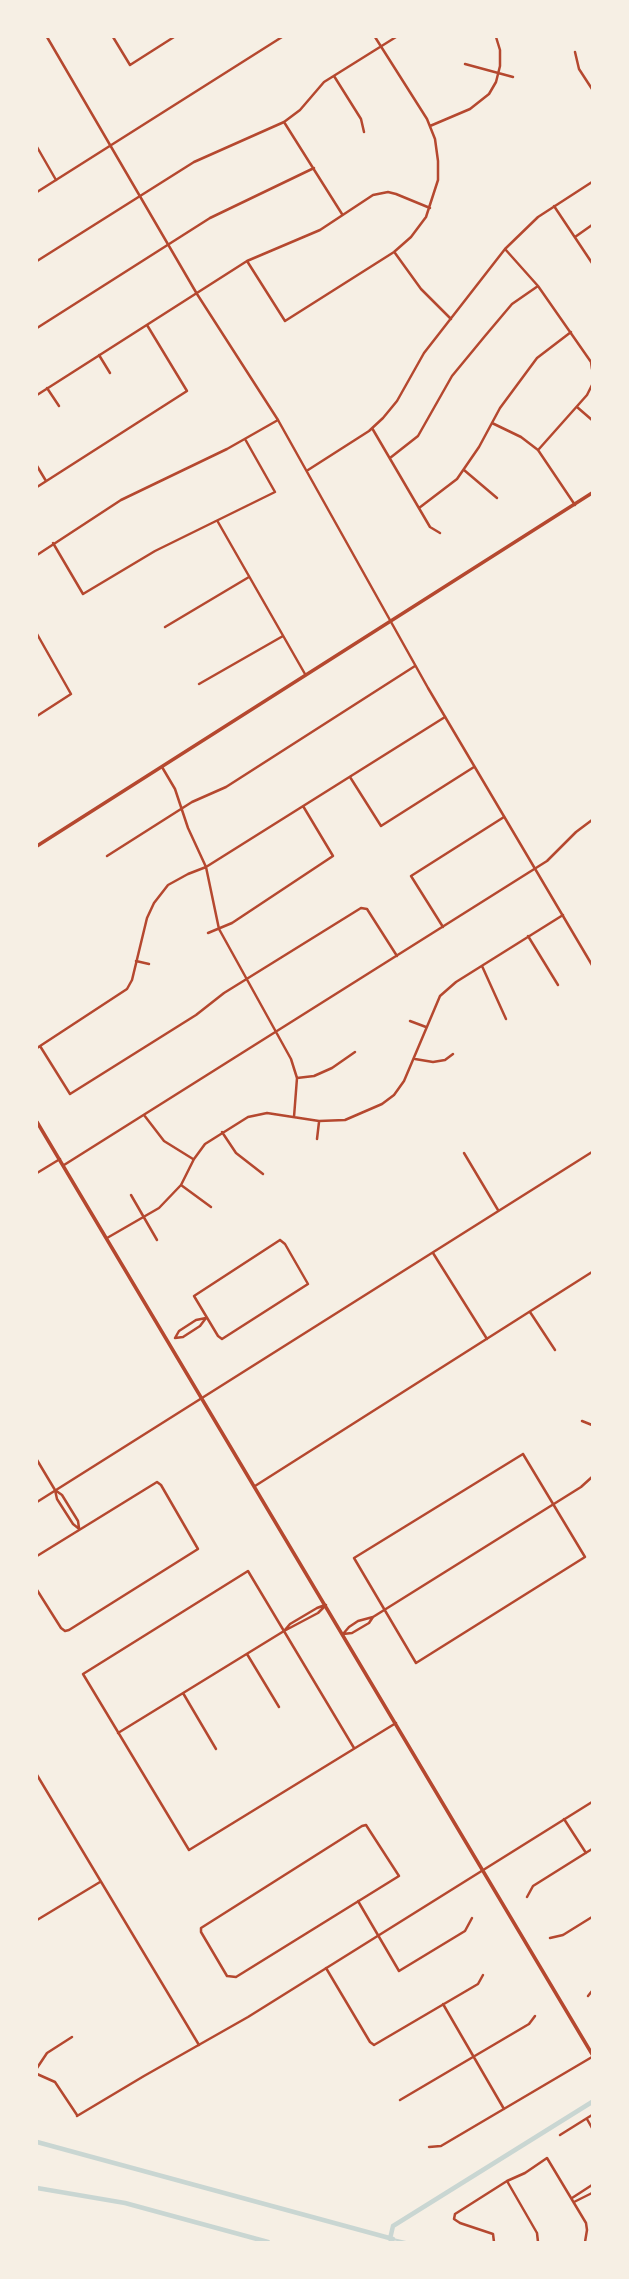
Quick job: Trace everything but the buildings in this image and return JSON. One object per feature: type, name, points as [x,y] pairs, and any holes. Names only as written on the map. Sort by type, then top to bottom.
[{"type":"main road","points":[[37,846],[592,493]]},
{"type":"main road","points":[[37,1122],[484,1870],[592,2056]]},
{"type":"street","points":[[47,37],[197,293],[308,470],[415,666],[592,965]]},
{"type":"street","points":[[113,37],[130,65],[174,37]]},
{"type":"street","points":[[37,192],[282,37]]},
{"type":"street","points":[[247,261],[285,321],[394,252],[416,231],[430,208],[439,170],[438,151],[430,126],[375,37]]},
{"type":"street","points":[[37,261],[194,162],[284,122],[300,110],[317,88],[396,37]]},
{"type":"street","points":[[430,126],[477,104],[489,94],[499,73],[500,50],[496,37]]},
{"type":"street","points":[[575,52],[579,69],[592,89]]},
{"type":"street","points":[[465,64],[513,77]]},
{"type":"street","points":[[334,76],[361,118],[364,132]]},
{"type":"street","points":[[284,122],[343,215]]},
{"type":"street","points":[[37,147],[56,180]]},
{"type":"street","points":[[37,328],[232,206],[314,168]]},
{"type":"street","points":[[308,470],[372,428],[393,407],[424,353],[505,249],[524,229],[554,205],[592,182]]},
{"type":"street","points":[[37,395],[247,261],[320,230],[373,195],[388,192],[404,195],[430,208]]},
{"type":"street","points":[[554,205],[592,263]]},
{"type":"street","points":[[575,237],[592,225]]},
{"type":"street","points":[[505,249],[538,286],[591,362],[592,369]]},
{"type":"street","points":[[394,252],[421,289],[451,319]]},
{"type":"street","points":[[390,458],[418,436],[452,376],[512,304],[538,286]]},
{"type":"street","points":[[37,487],[187,391],[147,325]]},
{"type":"street","points":[[419,508],[449,487],[464,470],[500,408],[537,358],[571,332]]},
{"type":"street","points":[[99,355],[110,373]]},
{"type":"street","points":[[538,450],[577,407],[592,385]]},
{"type":"street","points":[[47,388],[59,406]]},
{"type":"street","points":[[577,407],[592,420]]},
{"type":"street","points":[[37,555],[147,486],[245,439],[278,420]]},
{"type":"street","points":[[492,422],[538,450],[575,505]]},
{"type":"street","points":[[372,428],[430,527],[440,533]]},
{"type":"street","points":[[54,544],[83,594],[155,551],[275,492],[245,439]]},
{"type":"street","points":[[37,466],[47,482]]},
{"type":"street","points":[[464,470],[497,498]]},
{"type":"street","points":[[218,522],[306,675]]},
{"type":"street","points":[[165,627],[249,577]]},
{"type":"street","points":[[37,634],[71,694],[37,716]]},
{"type":"street","points":[[199,684],[283,636]]},
{"type":"street","points":[[107,856],[203,796],[226,786],[415,666]]},
{"type":"street","points":[[397,956],[365,907],[224,993],[196,1015],[70,1094],[39,1047],[122,994],[130,985],[147,918],[159,896],[175,881],[206,867],[445,717]]},
{"type":"street","points":[[162,767],[175,789],[188,828],[206,867],[219,929],[291,1059],[297,1078],[294,1117]]},
{"type":"street","points":[[350,776],[381,826],[474,767]]},
{"type":"street","points":[[208,933],[232,923],[333,856],[303,806]]},
{"type":"street","points":[[443,927],[411,876],[504,817]]},
{"type":"street","points":[[64,1165],[535,869],[592,820]]},
{"type":"street","points":[[107,1238],[159,1208],[181,1185],[205,1144],[248,1117],[267,1113],[319,1121],[352,1119],[382,1104],[399,1090],[415,1059],[440,996],[456,982],[562,915]]},
{"type":"street","points":[[528,936],[558,985]]},
{"type":"street","points":[[136,961],[149,964]]},
{"type":"street","points":[[482,966],[506,1019]]},
{"type":"street","points":[[410,1021],[426,1027]]},
{"type":"street","points":[[297,1078],[314,1076],[332,1068],[355,1052]]},
{"type":"street","points":[[415,1059],[433,1062],[445,1060],[453,1054]]},
{"type":"street","points":[[144,1115],[164,1140],[194,1159]]},
{"type":"street","points":[[317,1139],[319,1121]]},
{"type":"street","points":[[222,1132],[236,1153],[263,1174]]},
{"type":"street","points":[[37,1502],[592,1152]]},
{"type":"street","points":[[464,1153],[499,1212]]},
{"type":"street","points":[[37,1173],[60,1159]]},
{"type":"street","points":[[181,1185],[211,1207]]},
{"type":"street","points":[[131,1195],[158,1240]]},
{"type":"street","points":[[280,1240],[285,1244],[308,1284],[222,1339],[206,1318],[194,1296],[280,1240]]},
{"type":"street","points":[[433,1254],[487,1339]]},
{"type":"street","points":[[255,1486],[592,1272]]},
{"type":"street","points":[[530,1312],[555,1350]]},
{"type":"street","points":[[206,1318],[200,1326],[183,1337],[175,1338],[179,1331],[206,1318]]},
{"type":"street","points":[[582,1421],[592,1425]]},
{"type":"street","points":[[523,1454],[553,1504],[585,1557],[416,1663],[354,1558],[523,1454]]},
{"type":"street","points":[[37,1460],[63,1508],[79,1529]]},
{"type":"street","points":[[343,1634],[358,1621],[385,1611],[592,1477]]},
{"type":"street","points":[[37,1556],[157,1482],[198,1549],[65,1631],[37,1590]]},
{"type":"street","points":[[55,1490],[68,1504],[78,1521],[79,1529]]},
{"type":"street","points":[[63,1508],[68,1504]]},
{"type":"street","points":[[354,1748],[248,1571],[83,1674],[189,1850],[396,1723]]},
{"type":"street","points":[[118,1733],[318,1613],[326,1605]]},
{"type":"street","points":[[343,1634],[352,1633],[369,1623],[373,1617]]},
{"type":"street","points":[[247,1654],[279,1707]]},
{"type":"street","points":[[183,1693],[216,1749]]},
{"type":"street","points":[[37,1775],[38,1781],[199,2045]]},
{"type":"street","points":[[37,2074],[55,2082],[77,2116],[248,2017],[592,1802]]},
{"type":"street","points":[[564,1819],[586,1853]]},
{"type":"street","points":[[366,1825],[399,1876],[358,1901],[232,1978],[227,1976],[201,1932],[201,1927],[366,1825]]},
{"type":"street","points":[[527,1897],[533,1886],[592,1849]]},
{"type":"street","points":[[37,1920],[101,1882]]},
{"type":"street","points":[[358,1901],[399,1971],[465,1931],[472,1919]]},
{"type":"street","points":[[550,1938],[563,1935],[592,1917]]},
{"type":"street","points":[[326,1968],[374,2045],[478,1984],[483,1975]]},
{"type":"street","points":[[588,1996],[592,1991]]},
{"type":"street","points":[[443,2004],[504,2109]]},
{"type":"street","points":[[400,2100],[529,2024],[535,2016]]},
{"type":"street","points":[[37,2068],[47,2053],[72,2037]]},
{"type":"street","points":[[429,2147],[441,2146],[592,2056]]},
{"type":"street","points":[[560,2135],[592,2115]]},
{"type":"street","points":[[587,2118],[592,2128]]},
{"type":"street","points":[[494,2242],[493,2234],[460,2223],[454,2219],[455,2214],[547,2158],[586,2223],[585,2242]]},
{"type":"street","points":[[506,2181],[537,2233],[538,2242]]},
{"type":"street","points":[[573,2200],[591,2185]]},
{"type":"street","points":[[573,2200],[592,2193],[591,2185]]},
{"type":"street","points":[[587,2236],[592,2239]]},
{"type":"waterway","points":[[390,2239],[393,2226],[592,2102]]},
{"type":"waterway","points":[[37,2142],[393,2239]]},
{"type":"waterway","points":[[37,2188],[125,2203],[268,2242]]},
{"type":"waterway","points":[[393,2239],[406,2242]]}]
